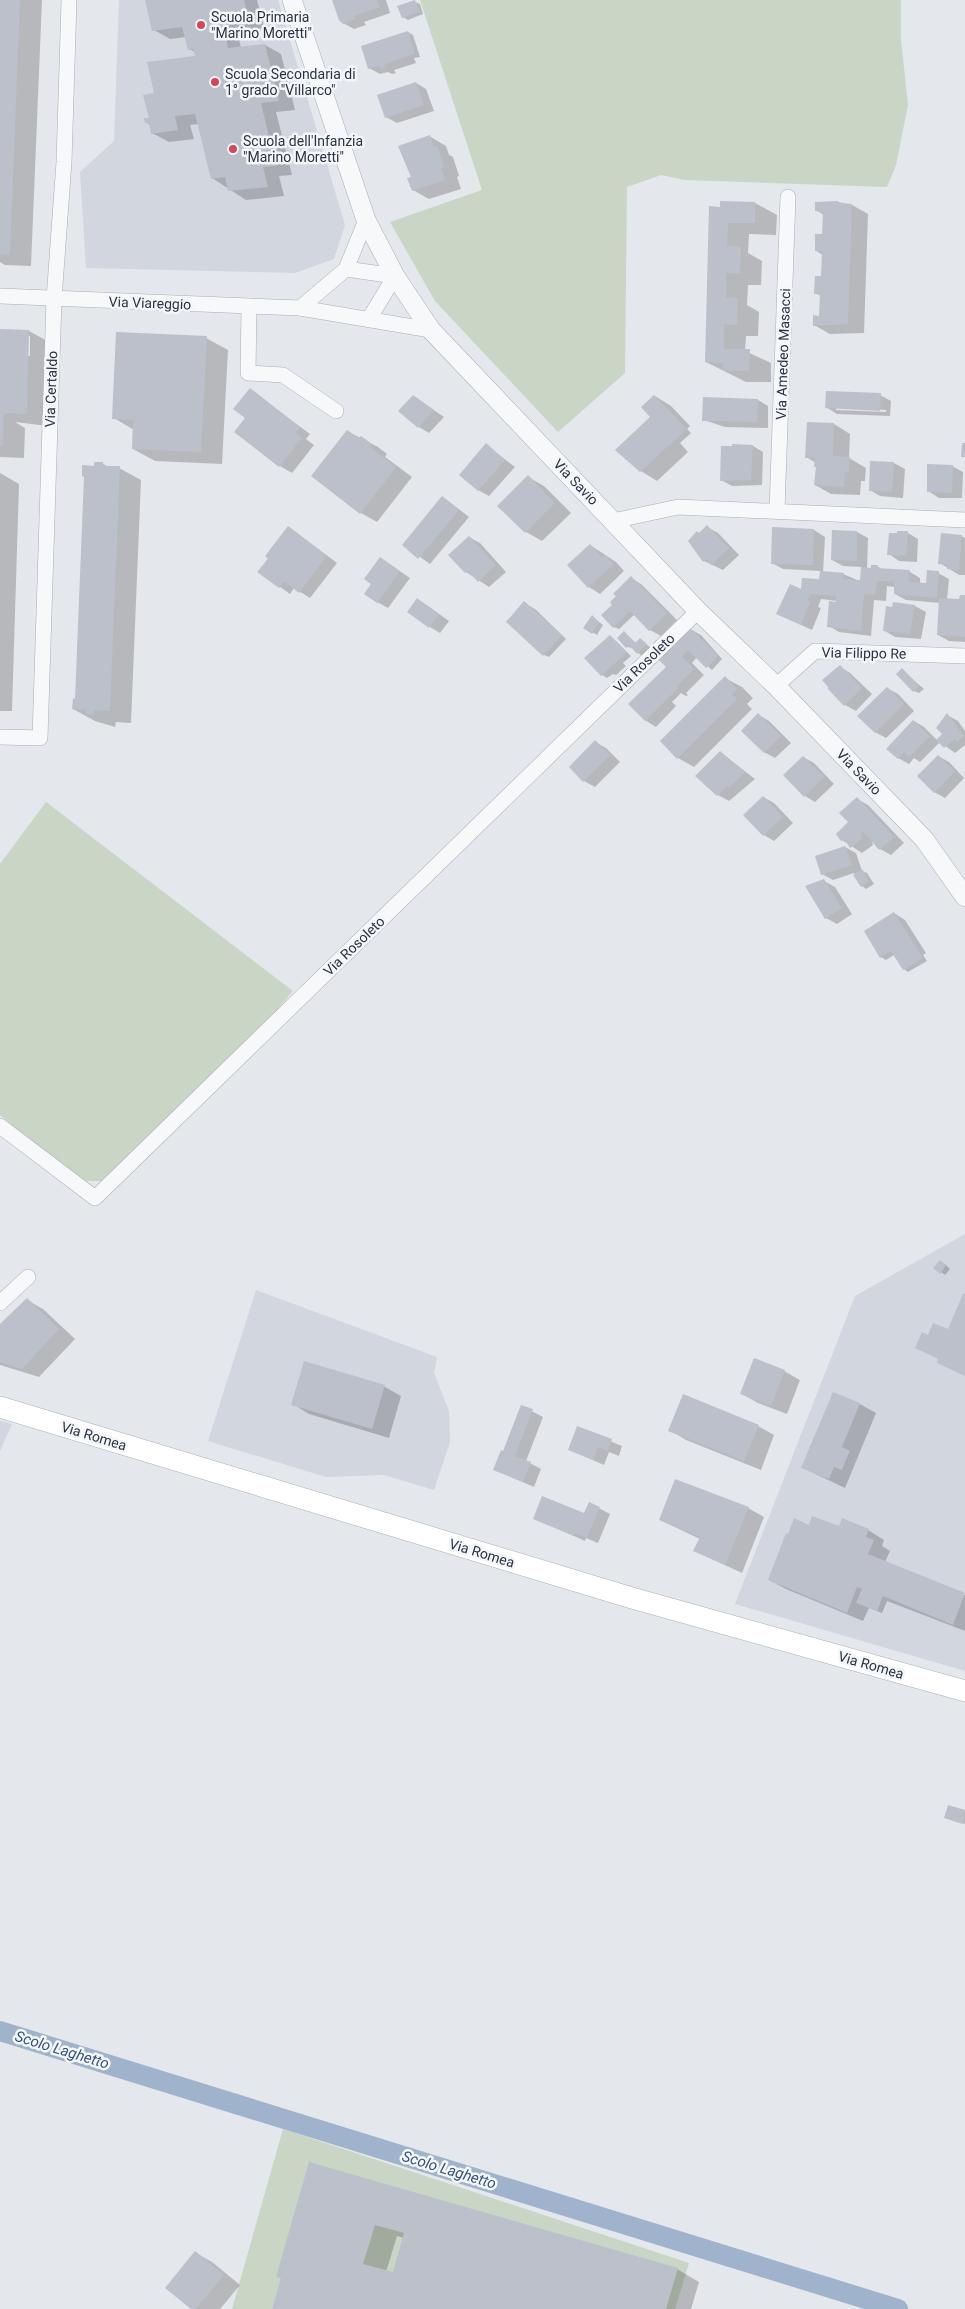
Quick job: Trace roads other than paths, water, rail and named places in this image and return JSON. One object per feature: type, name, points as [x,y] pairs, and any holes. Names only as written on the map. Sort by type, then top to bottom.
[{"type":"main road","name":"Via Romea","points":[[0,1407],[622,1595],[965,1691]]},
{"type":"street","name":"Via Certaldo","points":[[0,737],[40,738],[54,299],[64,162],[69,0]]},
{"type":"street","name":"Via Savio","points":[[292,0],[366,220],[395,276],[431,330],[698,611],[776,686],[924,839],[965,897]]},
{"type":"street","name":"Via Amedeo Masacci","points":[[778,510],[788,197]]},
{"type":"street","points":[[300,308],[346,269],[366,220]]},
{"type":"street","points":[[346,269],[395,276],[369,319]]},
{"type":"street","name":"Via Viareggio","points":[[0,296],[300,308],[431,330]]},
{"type":"street","points":[[249,307],[248,373],[283,375],[336,411]]},
{"type":"street","points":[[613,521],[678,507],[778,510],[965,520]]},
{"type":"street","name":"Via Rosoleto","points":[[0,1126],[95,1198],[698,611]]},
{"type":"street","name":"Via Filippo Re","points":[[776,686],[815,651],[965,656]]},
{"type":"street","points":[[0,1303],[28,1276]]},
{"type":"waterway","name":"Scolo Laghetto","points":[[0,2031],[898,2309]]},
{"type":"place","name":"Scuola Primaria \"Marino Moretti\"","points":[[201,25]]},
{"type":"place","name":"Scuola Secondaria di 1° grado \"Villarco\"","points":[[215,82]]},
{"type":"place","name":"Scuola dell'Infanzia \"Marino Moretti\"","points":[[233,149]]}]
